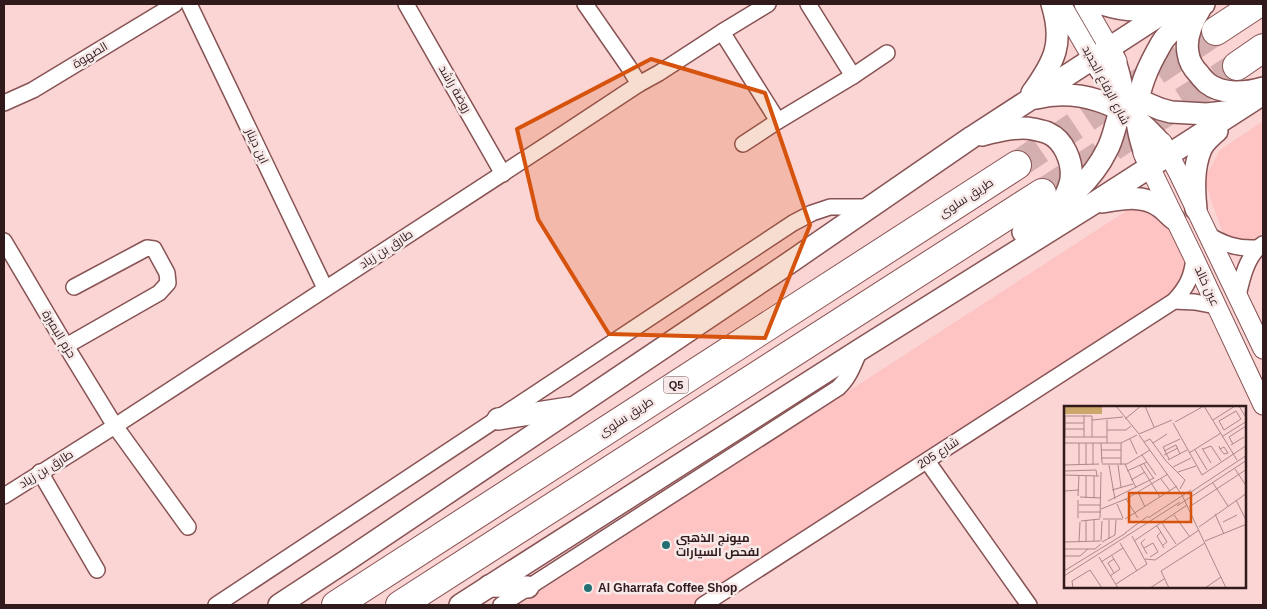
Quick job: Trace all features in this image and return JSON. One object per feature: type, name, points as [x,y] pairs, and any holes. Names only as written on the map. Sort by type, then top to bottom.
[{"type":"highway","points":[[1216,31],[1257,4]]},
{"type":"highway","points":[[1237,66],[1263,48]]},
{"type":"highway","name":"طريق سلوى","points":[[336,605],[1017,164]]},
{"type":"highway","points":[[400,605],[1052,198]]},
{"type":"main road","points":[[1026,101],[1046,73],[1056,52],[1058,37],[1057,18],[1052,4]]},
{"type":"main road","points":[[1102,4],[1120,10],[1140,10],[1167,4]]},
{"type":"main road","points":[[279,605],[972,137],[1176,4]]},
{"type":"main road","points":[[1203,4],[1193,19],[1188,35],[1188,54],[1194,69],[1207,83],[1217,88],[1244,92],[1263,88]]},
{"type":"main road","points":[[1052,198],[1072,195],[1094,172],[1142,84],[1164,38],[1181,21],[1203,4]]},
{"type":"main road","points":[[1101,52],[1117,67],[1150,167]]},
{"type":"main road","points":[[1026,101],[1058,94],[1074,94],[1129,106],[1171,112],[1207,114],[1239,110]]},
{"type":"main road","points":[[460,605],[1263,94]]},
{"type":"main road","points":[[1129,106],[1159,140],[1169,155]]},
{"type":"main road","points":[[1196,209],[1194,180],[1202,148],[1208,139],[1239,110]]},
{"type":"main road","points":[[861,349],[905,310],[1032,227],[1052,198],[1067,192],[1071,180],[1071,166],[1067,154],[1056,139],[1048,133],[1032,128],[1018,128],[972,137]]},
{"type":"main road","points":[[1094,203],[1130,198],[1145,199],[1158,205],[1174,219]]},
{"type":"main road","points":[[498,418],[574,407]]},
{"type":"main road","points":[[489,586],[528,587]]},
{"type":"street","name":"الصهوة","points":[[4,103],[33,90],[176,4]]},
{"type":"street","name":"ابن دينار","points":[[189,4],[325,288]]},
{"type":"street","name":"روضة راشد","points":[[406,4],[503,174]]},
{"type":"street","points":[[585,4],[639,84]]},
{"type":"street","name":"طارق بن زياد","points":[[4,496],[115,426],[639,84],[768,4]]},
{"type":"street","points":[[808,4],[854,76]]},
{"type":"street","name":"شارع الرفاع الجديد","points":[[1061,4],[1101,52]]},
{"type":"street","name":"شارع الرفاع الجديد","points":[[1084,4],[1101,52]]},
{"type":"street","points":[[722,32],[778,121]]},
{"type":"street","points":[[743,144],[854,76],[887,53]]},
{"type":"street","name":"عين خالد","points":[[1169,155],[1263,349]]},
{"type":"street","name":"عين خالد","points":[[1150,167],[1263,405]]},
{"type":"street","points":[[216,605],[793,223],[812,213],[830,208],[870,207]]},
{"type":"street","points":[[1207,234],[1230,246],[1243,249],[1260,246]]},
{"type":"street","name":"حزم البمبرة","points":[[4,242],[115,426],[188,527]]},
{"type":"street","points":[[1238,296],[1244,271],[1260,246]]},
{"type":"street","points":[[66,346],[159,293],[168,283],[167,273],[154,249],[146,248],[74,287]]},
{"type":"street","name":"شارع 205","points":[[703,605],[1174,301],[1189,282],[1194,258]]},
{"type":"street","points":[[1174,301],[1196,302],[1216,306]]},
{"type":"street","points":[[501,605],[838,388],[850,373],[861,349]]},
{"type":"street","points":[[927,461],[1029,605]]},
{"type":"street","points":[[40,472],[97,570]]},
{"type":"highlighted area","points":[[651,59],[765,93],[810,225],[765,338],[609,334],[538,219],[517,129]]},
{"type":"shaded area","points":[[1263,121],[1263,233],[1253,240],[1224,236],[1204,180],[1220,150]]},
{"type":"shaded area","points":[[1137,204],[1169,221],[1186,260],[1184,279],[1172,295],[690,605],[519,605]]},
{"type":"tunnel","points":[[1017,165],[1216,31]]},
{"type":"tunnel","points":[[1042,193],[1237,66]]},
{"type":"place","name":"ميونج الذهبي لفحص السيارات","points":[[666,545]]},
{"type":"place","name":"Al Gharrafa Coffee Shop","points":[[588,588]]}]
